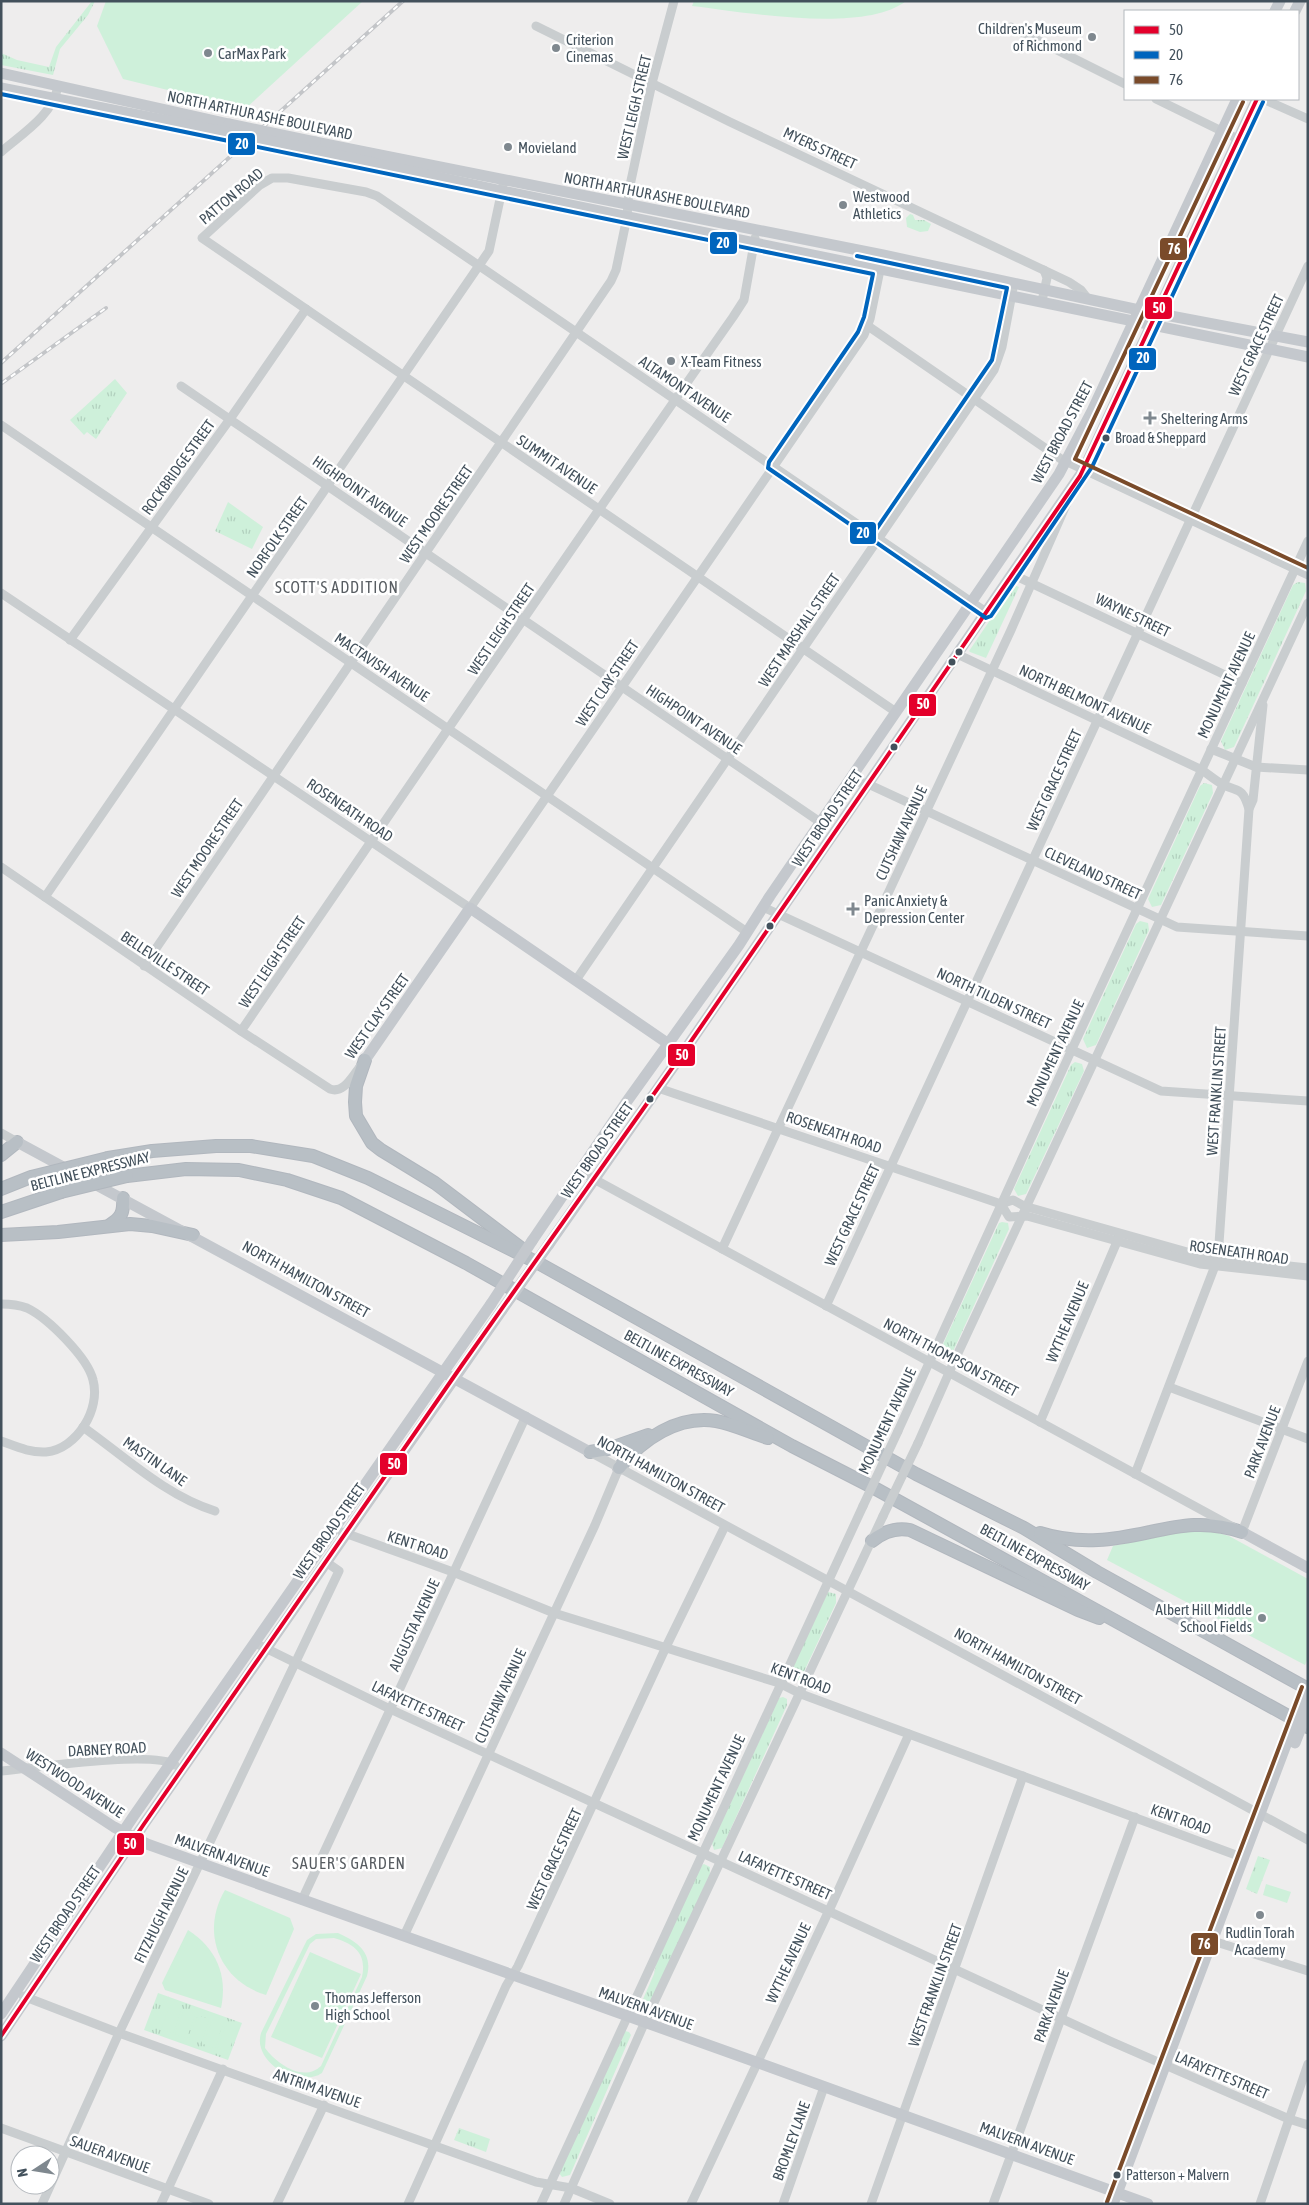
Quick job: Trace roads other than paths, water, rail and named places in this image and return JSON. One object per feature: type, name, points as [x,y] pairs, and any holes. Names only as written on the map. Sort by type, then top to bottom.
[{"type":"highway","points":[[365,1060],[356,1086],[356,1116],[372,1143],[380,1150],[435,1183],[540,1264]]},
{"type":"highway","points":[[1,1155],[17,1142]]},
{"type":"highway","name":"BELTLINE EXPRESSWAY","points":[[1,1189],[31,1178],[108,1158],[152,1151],[216,1146],[277,1149],[314,1156],[368,1178],[540,1264],[916,1474],[1024,1528],[1308,1689]]},
{"type":"highway","name":"BELTLINE EXPRESSWAY","points":[[1,1212],[61,1192],[128,1176],[186,1169],[239,1170],[287,1180],[341,1198],[466,1263],[792,1446],[876,1489],[1308,1727]]},
{"type":"highway","points":[[108,1227],[120,1219],[123,1198]]},
{"type":"highway","points":[[1,1235],[130,1224],[152,1226],[193,1235]]},
{"type":"highway","points":[[590,1452],[608,1449],[690,1422],[715,1421],[792,1446]]},
{"type":"highway","points":[[619,1468],[638,1446],[664,1430]]},
{"type":"highway","points":[[1024,1528],[1057,1538],[1086,1541],[1188,1524],[1224,1526],[1242,1532]]},
{"type":"highway","points":[[872,1541],[887,1531],[902,1528],[910,1530],[1078,1610],[1134,1630]]},
{"type":"main road","name":"NORTH ARTHUR ASHE BOULEVARD","points":[[1,73],[226,128]]},
{"type":"main road","name":"NORTH ARTHUR ASHE BOULEVARD","points":[[1,88],[310,145],[503,186],[627,217],[1042,301],[1137,315],[1157,313],[1308,342]]},
{"type":"main road","name":"WEST BROAD STREET","points":[[1,2036],[134,1838],[176,1766],[255,1643],[340,1531],[449,1374],[532,1241],[747,932],[1066,462],[1137,315],[1237,100]]},
{"type":"main road","name":"WEST BROAD STREET","points":[[449,1374],[502,1310],[594,1180],[1083,471],[1257,100]]},
{"type":"main road","name":"NORTH ARTHUR ASHE BOULEVARD","points":[[503,186],[628,205],[1045,289],[1088,299],[1137,315],[1152,324],[1308,357]]},
{"type":"main road","name":"ROSENEATH ROAD","points":[[470,908],[682,1054]]},
{"type":"main road","name":"WEST CLAY STREET","points":[[365,1060],[470,908]]},
{"type":"main road","name":"NORTH HAMILTON STREET","points":[[17,1142],[193,1235],[590,1452]]},
{"type":"main road","name":"WEST BROAD STREET","points":[[1,2014],[123,1832],[266,1648],[326,1562],[340,1531]]},
{"type":"main road","name":"NORTH THOMPSON STREET","points":[[1242,1532],[1308,1568]]},
{"type":"main road","points":[[1291,1743],[1308,1689]]},
{"type":"main road","points":[[1115,2198],[1281,1757],[1291,1743],[1308,1710]]},
{"type":"main road","name":"WESTWOOD AVENUE","points":[[1,1753],[134,1838]]},
{"type":"main road","name":"MALVERN AVENUE","points":[[134,1838],[644,2024],[1012,2153],[1115,2198],[1148,2204]]},
{"type":"street","name":"WEST LEIGH STREET","points":[[627,217],[652,83],[675,2]]},
{"type":"street","name":"MYERS STREET","points":[[536,26],[1044,270],[1076,286],[1088,299]]},
{"type":"street","points":[[1010,27],[1124,84]]},
{"type":"street","points":[[1,152],[47,111],[56,99],[58,86]]},
{"type":"street","points":[[1158,100],[1238,139]]},
{"type":"street","points":[[1265,100],[1308,120]]},
{"type":"street","name":"PATTON ROAD","points":[[202,238],[260,186],[272,178],[288,178],[366,192]]},
{"type":"street","name":"NORFOLK STREET","points":[[45,897],[480,265],[489,251],[503,186]]},
{"type":"street","name":"ALTAMONT AVENUE","points":[[366,192],[377,196],[411,218],[577,334],[774,466],[986,612]]},
{"type":"street","name":"WEST MOORE STREET","points":[[144,966],[612,281],[627,217]]},
{"type":"street","name":"WEST LEIGH STREET","points":[[241,1032],[525,620],[598,509],[744,300],[757,230]]},
{"type":"street","name":"SUMMIT AVENUE","points":[[202,238],[896,712]]},
{"type":"street","name":"WEST CLAY STREET","points":[[470,908],[868,326],[883,255]]},
{"type":"street","name":"WEST GRACE STREET","points":[[826,1306],[966,1000],[1308,266]]},
{"type":"street","points":[[1042,301],[1047,278],[1044,270]]},
{"type":"street","name":"WEST MARSHALL STREET","points":[[576,980],[998,362],[1014,283]]},
{"type":"street","name":"ROCKBRIDGE STREET","points":[[70,640],[150,526],[230,419],[306,309]]},
{"type":"street","points":[[868,326],[1066,462],[1308,575]]},
{"type":"street","name":"HIGHPOINT AVENUE","points":[[181,386],[820,822]]},
{"type":"street","name":"MACTAVISH AVENUE","points":[[1,424],[747,932]]},
{"type":"street","name":"CUTSHAW AVENUE","points":[[722,1249],[780,1129],[927,812],[1076,482]]},
{"type":"street","name":"MONUMENT AVENUE","points":[[541,2204],[779,1684],[930,1362],[1072,1048],[1308,541]]},
{"type":"street","name":"WAYNE STREET","points":[[1012,574],[1242,683]]},
{"type":"street","name":"ROSENEATH ROAD","points":[[1,592],[174,711],[470,908]]},
{"type":"street","points":[[564,2204],[644,2024],[801,1694],[1308,603]]},
{"type":"street","name":"NORTH BELMONT AVENUE","points":[[957,654],[1202,770],[1223,784],[1237,788],[1242,793],[1249,809]]},
{"type":"street","name":"WEST FRANKLIN STREET","points":[[1135,1474],[1217,1262],[1249,809],[1253,800],[1264,696]]},
{"type":"street","points":[[1211,749],[1256,767],[1308,770]]},
{"type":"street","name":"CLEVELAND STREET","points":[[849,780],[868,784],[1177,927],[1308,936]]},
{"type":"street","name":"BELLEVILLE STREET","points":[[1,867],[241,1032],[315,1080]]},
{"type":"street","name":"NORTH TILDEN STREET","points":[[763,907],[1072,1048],[1161,1091],[1308,1101]]},
{"type":"street","name":"WEST CLAY STREET","points":[[315,1080],[333,1090],[340,1089],[365,1060]]},
{"type":"street","name":"ROSENEATH ROAD","points":[[658,1088],[1001,1204],[1013,1200],[1025,1211],[1205,1257],[1217,1262],[1308,1276]]},
{"type":"street","name":"NORTH HAMILTON STREET","points":[[1,1133],[17,1142]]},
{"type":"street","name":"NORTH THOMPSON STREET","points":[[581,1172],[1242,1532]]},
{"type":"street","name":"ROSENEATH ROAD","points":[[1001,1204],[1007,1217],[1025,1211]]},
{"type":"street","name":"WYTHE AVENUE","points":[[1040,1422],[1119,1236]]},
{"type":"street","name":"ROSENEATH ROAD","points":[[1217,1262],[1308,1268]]},
{"type":"street","points":[[1,1304],[28,1308],[62,1336],[84,1361],[93,1379],[95,1396],[92,1413],[73,1438],[60,1447],[46,1452],[30,1451],[1,1441]]},
{"type":"street","name":"PARK AVENUE","points":[[1242,1532],[1308,1361]]},
{"type":"street","points":[[1169,1387],[1308,1439]]},
{"type":"street","name":"AUGUSTA AVENUE","points":[[302,1900],[390,1708],[528,1417]]},
{"type":"street","name":"MASTIN LANE","points":[[83,1426],[169,1489],[195,1505],[215,1511]]},
{"type":"street","name":"NORTH HAMILTON STREET","points":[[590,1452],[725,1526],[849,1590],[1308,1840]]},
{"type":"street","name":"CUTSHAW AVENUE","points":[[404,1936],[619,1468]]},
{"type":"street","name":"WEST GRACE STREET","points":[[408,2204],[512,1975],[725,1526]]},
{"type":"street","name":"KENT ROAD","points":[[340,1531],[454,1572],[554,1613],[779,1684],[801,1694],[1244,1858]]},
{"type":"street","name":"FITZHUGH AVENUE","points":[[42,2204],[119,2033],[339,1571],[326,1562]]},
{"type":"street","name":"LAFAYETTE STREET","points":[[255,1643],[390,1708],[1061,2018],[1166,2066],[1289,2119],[1308,2125]]},
{"type":"street","name":"WYTHE AVENUE","points":[[691,2204],[909,1734]]},
{"type":"street","name":"DABNEY ROAD","points":[[1,1771],[113,1761],[176,1766]]},
{"type":"street","name":"WEST FRANKLIN STREET","points":[[871,2204],[1023,1776]]},
{"type":"street","name":"PARK AVENUE","points":[[993,2204],[1135,1817]]},
{"type":"street","points":[[1213,1941],[1308,1971]]},
{"type":"street","name":"ANTRIM AVENUE","points":[[16,1993],[119,2033],[434,2145],[550,2185],[570,2188],[610,2204]]},
{"type":"street","points":[[1260,2204],[1308,2064]]},
{"type":"street","points":[[161,2204],[223,2069]]},
{"type":"street","name":"BROMLEY LANE","points":[[783,2204],[824,2087]]},
{"type":"street","points":[[277,2204],[324,2105]]},
{"type":"street","name":"SAUER AVENUE","points":[[1,2128],[209,2204]]},
{"type":"railway","points":[[1,363],[403,1]]},
{"type":"railway","points":[[2,383],[106,308]]},
{"type":"place","name":"Children's Museum of Richmond","points":[[1092,37]]},
{"type":"place","name":"Criterion Cinemas","points":[[556,48]]},
{"type":"place","name":"CarMax Park","points":[[208,53]]},
{"type":"place","name":"Movieland","points":[[508,147]]},
{"type":"place","name":"Westwood Athletics","points":[[843,205]]},
{"type":"place","name":"X-Team Fitness","points":[[671,361]]},
{"type":"place","name":"Sheltering Arms","points":[[1150,418]]},
{"type":"place","name":"Broad & Sheppard","points":[[1106,438]]},
{"type":"place","name":"Panic Anxiety & Depression Center","points":[[853,909]]},
{"type":"place","name":"Albert Hill Middle School Fields","points":[[1262,1618]]},
{"type":"place","name":"Rudlin Torah Academy","points":[[1260,1915]]},
{"type":"place","name":"Thomas Jefferson High School","points":[[315,2006]]},
{"type":"place","name":"Patterson + Malvern","points":[[1117,2175]]},
{"type":"district","name":"SCOTT'S ADDITION","points":[[337,587]]},
{"type":"district","name":"SAUER'S GARDEN","points":[[349,1863]]}]
